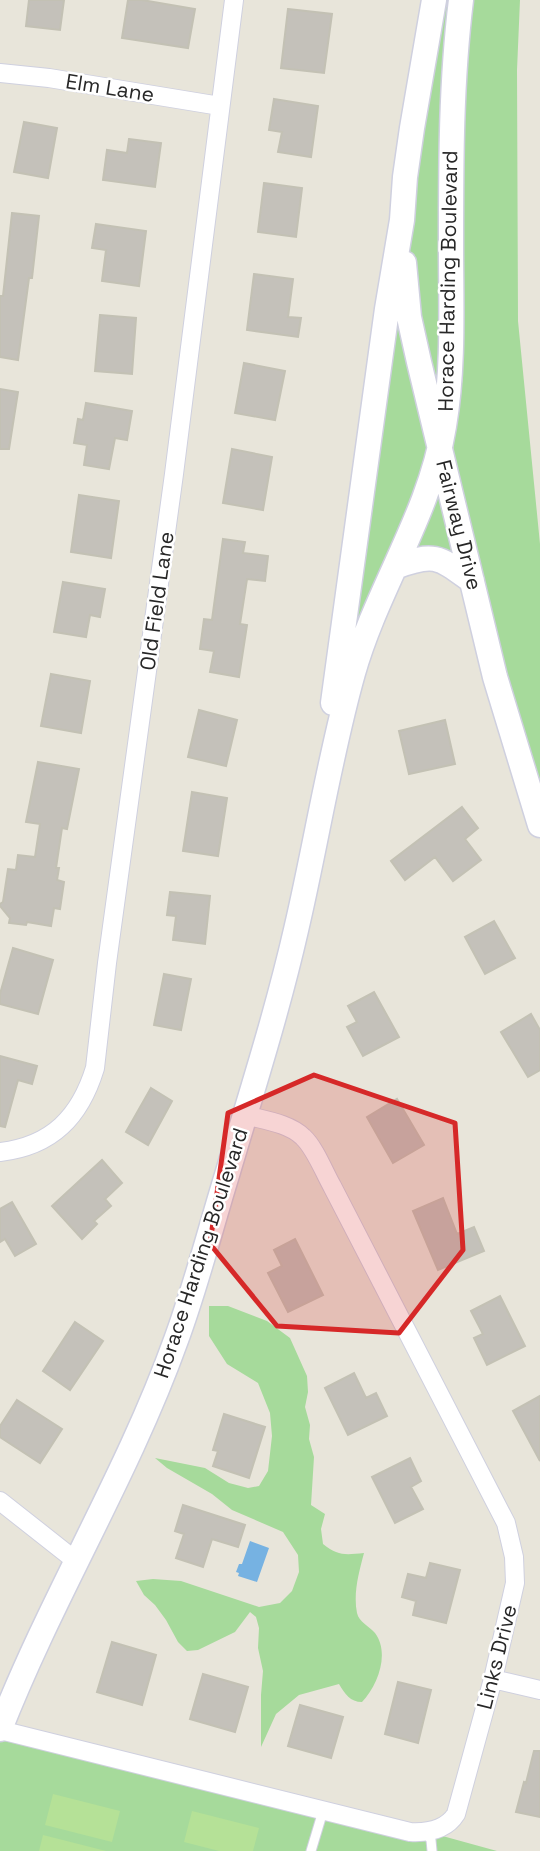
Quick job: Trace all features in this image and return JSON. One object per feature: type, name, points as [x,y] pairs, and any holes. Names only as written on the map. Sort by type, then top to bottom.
[{"type":"street","name":"Old Field Lane","points":[[0,1152],[23,1148],[57,1131],[85,1094],[95,1068],[234,0]]},
{"type":"street","name":"Horace Harding Boulevard","points":[[324,794],[337,665],[402,220],[408,154],[434,0]]},
{"type":"street","name":"Horace Harding Boulevard","points":[[0,1729],[19,1680],[132,1449],[177,1339],[245,1115],[295,936],[324,794],[354,670],[372,620],[432,481],[448,403],[450,376],[451,148],[461,0]]},
{"type":"street","name":"Elm Lane","points":[[0,73],[49,78],[220,106]]},
{"type":"street","name":"Fairway Drive","points":[[402,220],[409,317],[495,677],[540,825]]},
{"type":"street","points":[[395,567],[430,558],[445,563],[472,581]]},
{"type":"street","name":"Links Drive","points":[[245,1115],[289,1128],[309,1143],[506,1524],[514,1557],[515,1583],[493,1679],[456,1814],[450,1823],[426,1832]]},
{"type":"street","points":[[0,1501],[76,1561]]},
{"type":"street","points":[[493,1679],[540,1690]]},
{"type":"street","points":[[0,1729],[323,1811],[410,1832],[426,1832]]},
{"type":"lane","points":[[314,1850],[323,1811]]},
{"type":"lane","points":[[426,1832],[431,1840],[432,1851]]},
{"type":"highlighted area","points":[[314,1075],[455,1123],[463,1250],[399,1333],[277,1326],[210,1244],[228,1113]]},
{"type":"green space","points":[[471,0],[520,0],[517,70],[518,321],[540,544],[540,792],[483,585],[453,455],[463,377],[461,265],[464,87]]},
{"type":"green space","points":[[433,5],[460,9],[444,427],[472,581],[414,560],[337,665]]},
{"type":"green space","points":[[209,1306],[228,1306],[267,1321],[290,1338],[307,1376],[305,1407],[314,1457],[311,1505],[325,1514],[321,1529],[323,1544],[342,1554],[364,1553],[356,1590],[357,1613],[375,1633],[382,1650],[377,1678],[362,1702],[351,1699],[339,1684],[299,1695],[276,1714],[261,1747],[263,1671],[256,1617],[250,1612],[235,1632],[198,1650],[187,1651],[136,1581],[181,1581],[259,1607],[280,1603],[292,1591],[299,1572],[298,1555],[283,1532],[232,1510],[155,1458],[205,1468],[229,1483],[248,1488],[259,1486],[268,1471],[272,1436],[270,1413],[258,1383],[227,1364],[209,1336]]},
{"type":"green space","points":[[0,1730],[428,1832],[497,1851],[0,1851]]},
{"type":"green space","points":[[53,1794],[120,1811],[112,1842],[45,1825]]},
{"type":"green space","points":[[192,1811],[259,1828],[253,1851],[219,1851],[184,1842]]},
{"type":"green space","points":[[43,1835],[106,1851],[39,1851]]},
{"type":"water","points":[[250,1541],[269,1548],[257,1582],[238,1576],[239,1573],[236,1572],[239,1564],[242,1564]]},
{"type":"building","points":[[29,0],[64,0],[60,30],[26,26]]},
{"type":"building","points":[[128,0],[195,9],[188,48],[122,38]]},
{"type":"building","points":[[288,9],[332,14],[324,73],[281,68]]},
{"type":"building","points":[[274,99],[318,106],[311,157],[278,152],[282,132],[269,130]]},
{"type":"building","points":[[24,122],[57,128],[48,178],[14,172]]},
{"type":"building","points":[[129,139],[161,143],[155,187],[103,180],[107,150],[127,153]]},
{"type":"building","points":[[264,183],[302,188],[296,237],[258,232]]},
{"type":"building","points":[[12,213],[39,216],[18,360],[0,357],[0,296],[3,296]]},
{"type":"building","points":[[96,224],[146,231],[139,286],[102,281],[106,250],[92,248]]},
{"type":"building","points":[[254,274],[293,279],[288,317],[301,318],[298,337],[247,330]]},
{"type":"building","points":[[100,315],[136,318],[132,374],[95,371]]},
{"type":"building","points":[[244,363],[285,371],[275,420],[235,413]]},
{"type":"building","points":[[0,389],[18,392],[9,449],[0,449]]},
{"type":"building","points":[[86,403],[132,411],[127,440],[115,438],[109,469],[84,465],[87,445],[74,443],[78,419],[83,420]]},
{"type":"building","points":[[232,449],[272,457],[263,510],[223,503]]},
{"type":"building","points":[[79,495],[119,501],[111,558],[71,552]]},
{"type":"building","points":[[223,539],[245,542],[243,553],[268,556],[265,581],[247,579],[240,624],[247,625],[239,677],[210,672],[214,651],[200,649],[204,619],[212,620]]},
{"type":"building","points":[[63,582],[105,589],[100,617],[90,615],[86,637],[54,632]]},
{"type":"building","points":[[51,674],[90,681],[81,733],[41,726]]},
{"type":"building","points":[[199,710],[237,720],[226,766],[188,757]]},
{"type":"building","points":[[445,720],[455,764],[409,774],[399,731]]},
{"type":"building","points":[[38,762],[79,769],[67,829],[62,828],[56,868],[59,868],[57,880],[64,882],[60,909],[54,908],[51,926],[27,922],[26,925],[9,923],[10,918],[0,906],[8,869],[16,870],[18,855],[35,857],[40,824],[26,822]]},
{"type":"building","points":[[192,792],[227,798],[218,856],[183,851]]},
{"type":"building","points":[[462,807],[478,828],[465,839],[481,860],[453,881],[435,857],[405,880],[391,861]]},
{"type":"building","points":[[170,892],[210,896],[205,944],[173,940],[176,916],[167,915]]},
{"type":"building","points":[[494,921],[515,958],[485,974],[465,937]]},
{"type":"building","points":[[13,948],[53,960],[38,1014],[0,1004],[0,994]]},
{"type":"building","points":[[164,974],[191,979],[181,1030],[154,1025]]},
{"type":"building","points":[[374,992],[399,1037],[363,1056],[347,1027],[357,1022],[348,1006]]},
{"type":"building","points":[[531,1014],[540,1030],[540,1070],[528,1077],[501,1032]]},
{"type":"building","points":[[0,1056],[37,1066],[32,1084],[18,1080],[5,1127],[0,1126]]},
{"type":"building","points":[[151,1088],[172,1101],[148,1145],[126,1132]]},
{"type":"building","points":[[397,1099],[424,1145],[393,1163],[367,1117]]},
{"type":"building","points":[[102,1160],[122,1183],[105,1199],[111,1206],[94,1221],[97,1224],[82,1239],[52,1206]]},
{"type":"building","points":[[443,1198],[457,1234],[474,1227],[484,1251],[438,1270],[413,1211]]},
{"type":"building","points":[[12,1202],[36,1244],[15,1256],[5,1239],[0,1242],[0,1209]]},
{"type":"building","points":[[295,1239],[323,1295],[288,1312],[268,1273],[282,1266],[274,1250]]},
{"type":"building","points":[[500,1296],[525,1346],[487,1365],[474,1338],[483,1334],[471,1311]]},
{"type":"building","points":[[75,1322],[103,1341],[70,1390],[43,1371]]},
{"type":"building","points":[[354,1373],[366,1398],[376,1393],[387,1416],[348,1435],[325,1388]]},
{"type":"building","points":[[540,1396],[540,1461],[513,1411]]},
{"type":"building","points":[[17,1400],[62,1429],[40,1463],[0,1437],[0,1426]]},
{"type":"building","points":[[224,1414],[265,1427],[249,1478],[213,1466],[218,1451],[213,1450]]},
{"type":"building","points":[[410,1458],[421,1481],[411,1487],[423,1509],[395,1523],[372,1477]]},
{"type":"building","points":[[183,1505],[245,1525],[238,1547],[212,1539],[203,1567],[176,1558],[184,1534],[175,1531]]},
{"type":"building","points":[[430,1563],[460,1570],[446,1623],[413,1615],[416,1601],[402,1597],[408,1574],[426,1578]]},
{"type":"building","points":[[112,1642],[156,1655],[142,1705],[97,1692]]},
{"type":"building","points":[[203,1674],[248,1687],[235,1732],[190,1719]]},
{"type":"building","points":[[398,1682],[431,1690],[418,1743],[385,1734]]},
{"type":"building","points":[[300,1705],[343,1717],[331,1758],[288,1746]]},
{"type":"building","points":[[534,1751],[540,1751],[540,1817],[516,1812]]}]
